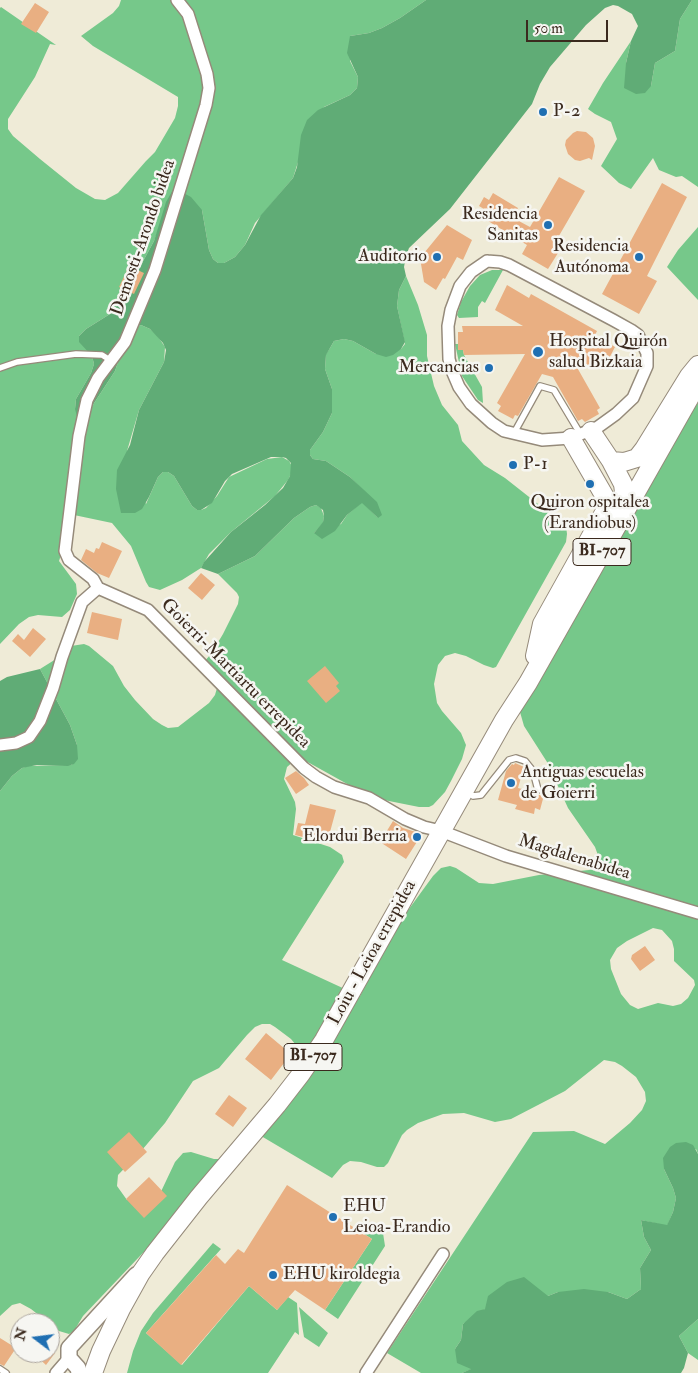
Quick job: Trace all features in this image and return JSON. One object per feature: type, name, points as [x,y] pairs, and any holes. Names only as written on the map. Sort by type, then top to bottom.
[{"type":"main road","points":[[584,462],[588,453],[592,450],[624,462],[637,458],[698,365]]},
{"type":"main road","name":"Loiu - Leioa errepidea","points":[[504,720],[518,687],[596,539],[669,423],[698,372]]},
{"type":"main road","name":"Loiu - Leioa errepidea","points":[[93,1373],[104,1344],[141,1273],[184,1215],[301,1074],[324,1040],[464,790],[504,720],[528,683],[698,383]]},
{"type":"main road","points":[[575,600],[585,570],[625,500],[625,491],[619,475],[608,457],[581,435]]},
{"type":"main road","points":[[535,656],[542,624],[607,504],[605,497],[584,462],[581,435]]},
{"type":"main road","points":[[79,1373],[78,1368],[69,1358],[69,1348],[155,1253]]},
{"type":"street","name":"Demosti-Arondo bidea","points":[[98,588],[93,579],[69,560],[64,551],[79,436],[87,400],[110,360],[126,342],[155,270],[206,105],[209,88],[207,74],[188,14],[177,0]]},
{"type":"street","points":[[487,261],[508,265],[625,326],[638,336],[648,352],[647,366],[633,398],[616,414],[581,435],[542,440],[504,430],[482,415],[471,404],[452,373],[449,359],[448,326],[451,310],[460,286],[471,272],[487,261]]},
{"type":"street","points":[[0,745],[16,743],[29,737],[40,721],[54,688],[62,657],[82,602],[98,588]]},
{"type":"street","name":"Goierri-Martiartu errepidea","points":[[98,588],[148,610],[316,778],[334,787],[369,798],[405,819],[424,827],[441,831]]},
{"type":"street","name":"Magdalenabidea","points":[[441,831],[506,856],[698,913]]},
{"type":"street","points":[[366,1373],[443,1254]]},
{"type":"street","points":[[56,1373],[69,1358]]},
{"type":"lane","points":[[0,368],[17,362],[76,354],[102,355],[110,360]]},
{"type":"lane","points":[[514,434],[540,386],[554,390],[581,435]]},
{"type":"lane","points":[[464,790],[474,796],[481,794],[509,760],[516,758],[524,761],[533,771],[538,790]]},
{"type":"lane","points":[[0,1369],[6,1373]]},
{"type":"green space","points":[[121,0],[426,0],[382,28],[369,33],[350,36],[350,61],[358,77],[357,88],[350,95],[324,107],[299,159],[293,178],[255,223],[245,245],[235,257],[224,263],[218,263],[213,259],[209,250],[202,210],[159,228],[122,300],[110,314],[86,329],[79,336],[92,356],[94,364],[76,399],[75,409],[89,411],[115,371],[125,341],[133,328],[141,325],[150,329],[157,335],[165,347],[164,362],[139,410],[127,451],[146,504],[158,477],[163,472],[168,472],[174,476],[192,506],[197,510],[206,508],[217,496],[229,477],[267,459],[282,457],[289,461],[292,466],[292,472],[288,480],[275,496],[231,532],[209,554],[201,568],[182,580],[160,590],[149,587],[131,546],[112,523],[74,515],[59,561],[76,584],[77,594],[70,610],[62,617],[38,615],[29,617],[19,624],[0,644],[0,8],[56,45],[50,44],[35,77],[8,119],[8,129],[13,136],[76,188],[95,199],[105,200],[118,193],[155,152],[175,118],[178,106],[178,97],[93,46],[81,36],[113,13]]},
{"type":"green space","points":[[426,0],[692,0],[680,19],[675,51],[655,63],[651,86],[645,93],[636,94],[624,88],[626,63],[631,41],[638,26],[632,14],[613,5],[605,8],[586,25],[550,67],[540,84],[532,104],[450,209],[409,248],[404,267],[406,276],[399,290],[397,306],[405,342],[401,349],[393,355],[386,357],[376,354],[353,341],[344,339],[334,341],[326,355],[325,369],[332,389],[332,413],[323,432],[310,450],[310,455],[313,459],[326,461],[350,477],[377,502],[382,515],[378,518],[362,503],[347,515],[335,531],[322,539],[314,533],[323,522],[324,516],[323,510],[316,505],[294,518],[255,556],[218,574],[201,568],[204,562],[231,532],[283,488],[290,476],[291,463],[286,458],[271,457],[232,474],[225,481],[212,503],[201,510],[197,510],[192,506],[174,476],[168,472],[163,472],[158,477],[142,509],[135,513],[121,513],[116,489],[117,470],[130,445],[139,410],[164,362],[166,350],[163,343],[150,329],[141,325],[133,328],[125,341],[115,371],[79,424],[75,409],[76,399],[94,364],[92,356],[79,342],[79,336],[86,329],[110,314],[122,300],[154,241],[166,202],[174,188],[191,197],[202,210],[209,250],[213,259],[218,263],[224,263],[235,257],[245,245],[261,215],[293,178],[297,167],[301,135],[307,120],[318,110],[350,95],[357,88],[358,77],[347,53],[350,36],[369,33],[382,28]]},
{"type":"green space","points":[[692,0],[698,0],[698,187],[682,176],[676,177],[659,170],[653,158],[631,189],[619,183],[601,166],[617,139],[611,122],[588,109],[631,41],[626,63],[651,86],[655,63],[675,51],[680,19]]},
{"type":"green space","points":[[698,227],[698,300],[667,267],[678,250]]},
{"type":"green space","points":[[492,270],[503,270],[485,303],[482,301],[478,307],[478,317],[459,318],[457,315],[461,302],[470,286],[480,275]]},
{"type":"green space","points":[[406,276],[418,305],[427,335],[427,356],[434,386],[442,405],[458,425],[462,441],[484,465],[505,478],[566,526],[566,542],[496,667],[484,665],[455,653],[445,656],[438,665],[434,684],[437,703],[461,733],[466,745],[462,759],[445,792],[433,805],[419,807],[379,799],[358,790],[304,760],[294,761],[287,767],[284,779],[295,802],[296,809],[293,835],[330,847],[342,855],[344,862],[282,960],[360,996],[398,924],[441,868],[450,866],[479,883],[493,884],[539,875],[589,870],[598,865],[599,858],[595,847],[568,808],[547,762],[524,726],[520,712],[684,421],[698,403],[698,1154],[696,1149],[664,1169],[676,1198],[667,1226],[641,1220],[644,1237],[651,1250],[640,1268],[641,1289],[627,1299],[608,1292],[558,1292],[548,1296],[485,1309],[463,1324],[461,1340],[455,1349],[472,1369],[462,1373],[421,1373],[387,1353],[533,1132],[574,1131],[605,1144],[642,1110],[646,1101],[645,1092],[636,1077],[622,1066],[615,1062],[604,1060],[565,1091],[511,1119],[495,1122],[464,1113],[443,1114],[418,1123],[407,1130],[402,1135],[388,1163],[384,1167],[350,1161],[343,1165],[332,1178],[251,1130],[302,1058],[300,1050],[291,1039],[270,1024],[262,1024],[255,1027],[247,1035],[219,1068],[193,1081],[165,1123],[118,1175],[117,1186],[127,1200],[157,1200],[175,1162],[183,1153],[191,1152],[214,1159],[220,1159],[226,1155],[158,1237],[83,1316],[74,1331],[69,1334],[60,1331],[60,1313],[36,1313],[20,1303],[12,1305],[0,1316],[0,791],[12,776],[22,768],[28,766],[72,765],[77,745],[70,725],[40,669],[56,659],[71,646],[84,644],[113,666],[124,686],[135,700],[153,719],[168,728],[178,727],[209,703],[215,695],[217,688],[203,663],[223,634],[238,604],[239,597],[218,574],[255,556],[294,518],[310,507],[316,505],[321,508],[324,516],[323,523],[314,533],[341,524],[347,515],[362,502],[378,518],[363,490],[350,477],[326,461],[313,459],[310,455],[310,450],[323,432],[332,413],[332,389],[325,369],[326,354],[334,341],[344,339],[353,341],[376,354],[401,349],[405,344],[397,306],[399,290]],"holes":[[[653,928],[662,930],[672,941],[674,961],[694,980],[695,985],[688,998],[681,1004],[673,1006],[658,1003],[638,1009],[630,1005],[621,994],[611,969],[610,960],[617,948]]]},
{"type":"green space","points":[[455,344],[458,344],[458,350],[463,350],[482,387],[483,403],[478,400],[462,376]]},
{"type":"green space","points":[[40,669],[70,725],[77,745],[78,759],[74,764],[68,766],[37,765],[22,768],[12,776],[0,791],[0,681],[7,677]]},
{"type":"green space","points":[[686,1142],[693,1145],[698,1154],[698,1319],[679,1336],[688,1353],[681,1373],[462,1373],[471,1369],[457,1363],[455,1349],[461,1340],[463,1324],[477,1311],[485,1309],[488,1296],[507,1282],[524,1277],[548,1296],[558,1292],[584,1289],[608,1292],[627,1299],[641,1289],[640,1268],[651,1250],[644,1237],[641,1220],[667,1225],[673,1212],[676,1198],[664,1169],[663,1158],[670,1147],[676,1143]]},
{"type":"green space","points":[[371,1222],[383,1233],[385,1246],[338,1319],[325,1310],[372,1239],[364,1234]]},
{"type":"green space","points":[[213,1243],[221,1249],[146,1333],[182,1365],[249,1286],[277,1310],[288,1297],[297,1303],[299,1335],[295,1332],[268,1373],[127,1373],[141,1331],[153,1313]]},
{"type":"green space","points":[[299,1307],[328,1333],[319,1347],[304,1337]]},
{"type":"green space","points":[[698,1319],[698,1360],[688,1353],[679,1336]]},
{"type":"building","points":[[35,3],[49,12],[36,33],[21,24]]},
{"type":"building","points":[[577,131],[586,132],[593,138],[595,146],[592,160],[589,158],[580,161],[575,160],[568,154],[565,145],[566,140]]},
{"type":"building","name":"Residencia Sanitas","points":[[559,177],[585,191],[556,241],[563,245],[548,269],[522,254],[527,245],[480,216],[484,209],[479,206],[484,197],[489,200],[493,193],[518,208],[514,214],[517,216],[515,219],[530,227]]},
{"type":"building","name":"Residencia Autónoma","points":[[662,183],[687,197],[647,276],[657,281],[639,314],[602,294]]},
{"type":"building","name":"Auditorio","points":[[447,225],[472,240],[463,260],[457,257],[445,279],[443,278],[436,290],[424,282],[420,258]]},
{"type":"building","points":[[129,266],[144,273],[134,294],[119,287]]},
{"type":"building","name":"Hospital Quirón salud Bizkaia","points":[[507,285],[529,298],[531,294],[597,331],[595,335],[615,347],[603,370],[591,364],[590,366],[570,355],[600,408],[597,410],[599,414],[585,422],[582,419],[578,421],[553,377],[542,374],[518,416],[515,415],[513,419],[498,411],[501,406],[497,403],[525,354],[464,355],[463,350],[458,350],[458,332],[463,332],[462,326],[523,326],[495,310]]},
{"type":"building","points":[[102,542],[122,551],[109,578],[97,573],[81,560],[86,549],[94,553],[96,548],[99,549]]},
{"type":"building","points":[[201,573],[215,585],[202,600],[188,588]]},
{"type":"building","points":[[92,612],[122,619],[118,640],[87,633]]},
{"type":"building","points":[[33,628],[46,639],[30,657],[12,641],[18,634],[24,640]]},
{"type":"building","points":[[325,666],[339,683],[336,686],[340,691],[326,703],[307,681]]},
{"type":"building","name":"Antiguas escuelas de Goierri","points":[[515,763],[524,767],[518,788],[534,792],[537,795],[544,795],[540,810],[535,808],[534,814],[515,809],[517,805],[498,800],[506,771]]},
{"type":"building","points":[[296,771],[309,785],[296,794],[285,778]]},
{"type":"building","points":[[310,804],[336,810],[327,843],[295,835],[298,823],[305,824]]},
{"type":"building","points":[[393,821],[403,828],[422,834],[406,859],[380,842]]},
{"type":"building","points":[[645,946],[655,960],[640,971],[631,959],[632,955]]},
{"type":"building","points":[[266,1033],[291,1054],[271,1080],[245,1059]]},
{"type":"building","points":[[229,1095],[247,1108],[233,1127],[215,1114]]},
{"type":"building","points":[[129,1132],[147,1152],[125,1172],[107,1152]]},
{"type":"building","points":[[149,1177],[167,1196],[144,1218],[126,1199]]},
{"type":"building","name":"EHU kiroldegia","points":[[287,1185],[372,1239],[325,1310],[295,1290],[277,1310],[249,1286],[181,1365],[146,1333],[216,1255],[225,1264],[238,1249],[244,1253]]},
{"type":"building","points":[[0,1338],[10,1344],[10,1357],[4,1366],[0,1364]]},
{"type":"place","name":"P-2","points":[[543,112]]},
{"type":"place","name":"Residencia Sanitas","points":[[548,225]]},
{"type":"place","name":"Auditorio","points":[[437,257]]},
{"type":"place","name":"Residencia Autónoma","points":[[639,257]]},
{"type":"place","name":"Hospital Quirón salud Bizkaia","points":[[538,352]]},
{"type":"place","name":"Mercancias","points":[[489,368]]},
{"type":"place","name":"P-1","points":[[513,465]]},
{"type":"place","name":"Quiron ospitalea (Erandiobus)","points":[[590,484]]},
{"type":"place","name":"Antiguas escuelas de Goierri","points":[[511,783]]},
{"type":"place","name":"Elordui Berria","points":[[417,837]]},
{"type":"place","name":"EHU Leioa-Erandio","points":[[333,1217]]},
{"type":"place","name":"EHU kiroldegia","points":[[273,1275]]}]
